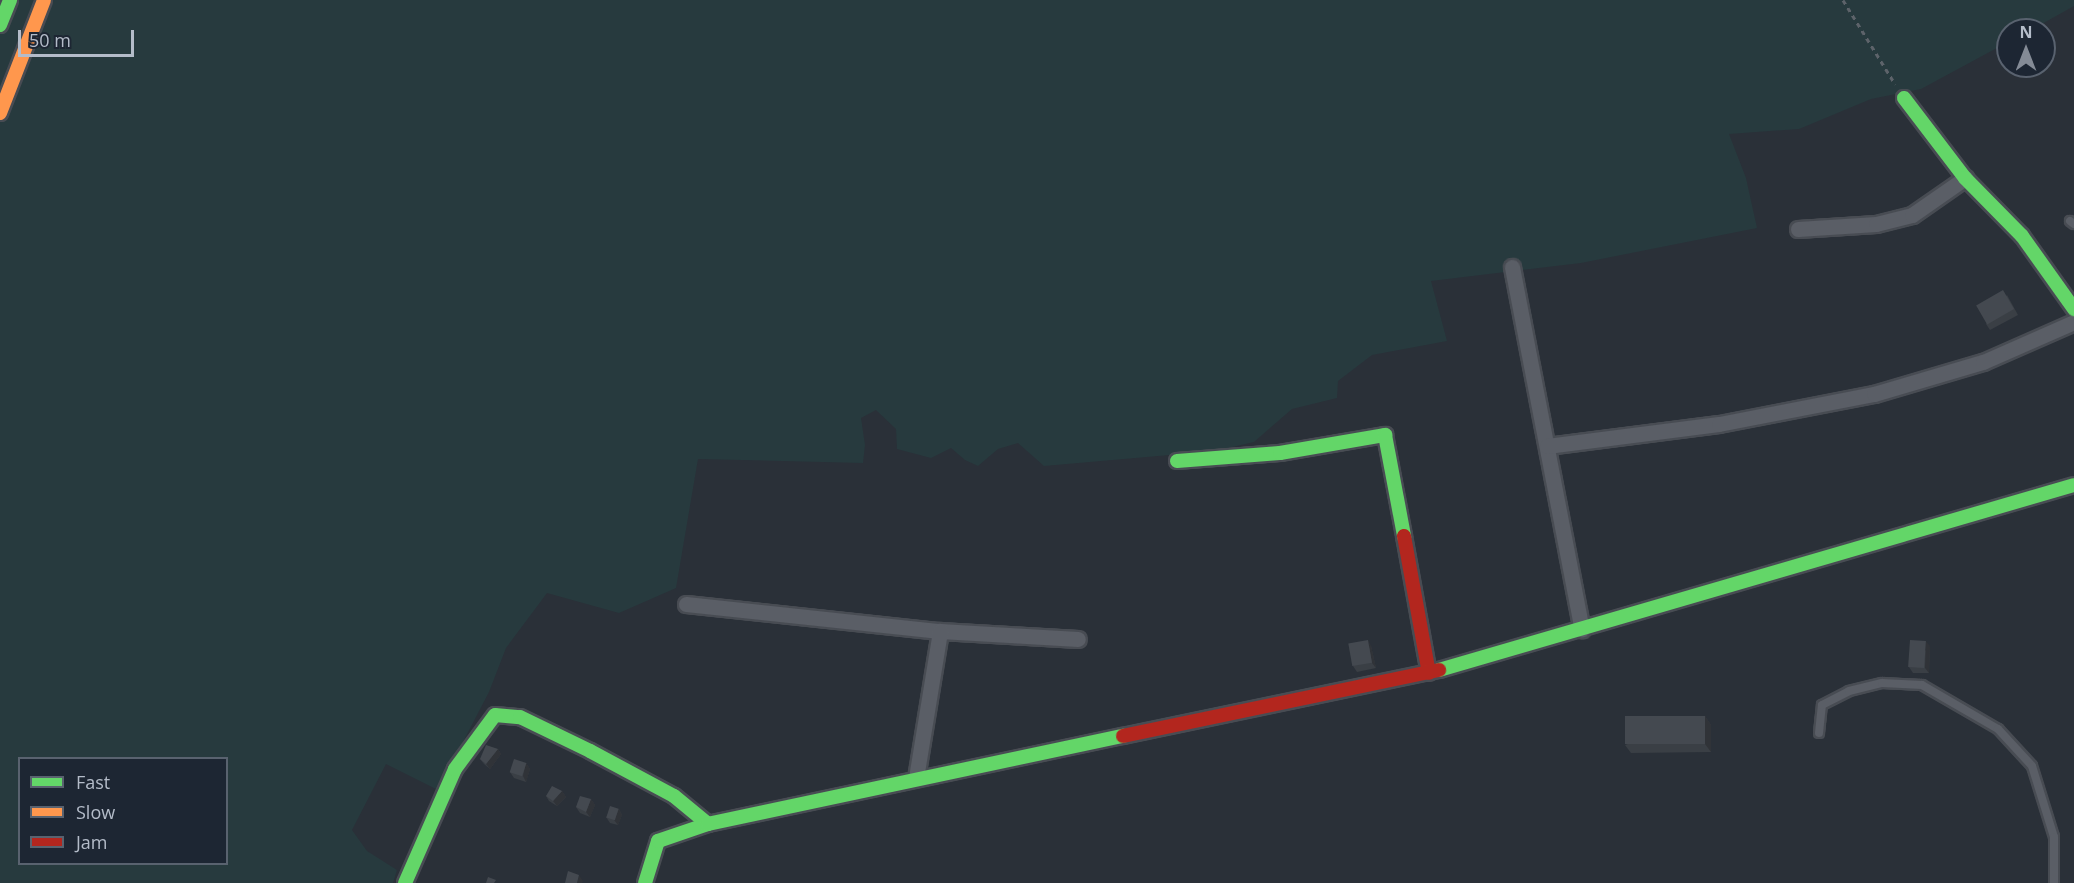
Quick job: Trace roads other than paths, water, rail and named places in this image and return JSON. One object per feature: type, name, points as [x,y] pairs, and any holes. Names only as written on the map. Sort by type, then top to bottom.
[{"type":"street","points":[[0,25],[10,0]]},
{"type":"street","points":[[0,113],[44,0]]},
{"type":"street","points":[[1904,98],[1965,178],[2022,236],[2074,309]]},
{"type":"street","points":[[1798,229],[1875,224],[1912,215],[1965,178]]},
{"type":"street","points":[[1512,267],[1582,629]]},
{"type":"street","points":[[1547,446],[1719,424],[1874,394],[1983,362],[2074,322]]},
{"type":"street","points":[[1177,461],[1280,453],[1385,435],[1429,673]]},
{"type":"street","points":[[645,883],[658,841],[708,824],[916,778],[1429,673],[2074,485]]},
{"type":"street","points":[[686,604],[940,631],[1078,639]]},
{"type":"street","points":[[916,778],[940,631]]},
{"type":"street","points":[[405,883],[455,769],[495,715],[520,717],[590,751],[674,796],[708,824]]},
{"type":"lane","points":[[1819,733],[1822,705],[1849,691],[1882,682],[1922,685],[1998,729],[2032,766],[2054,837],[2054,883]]}]
